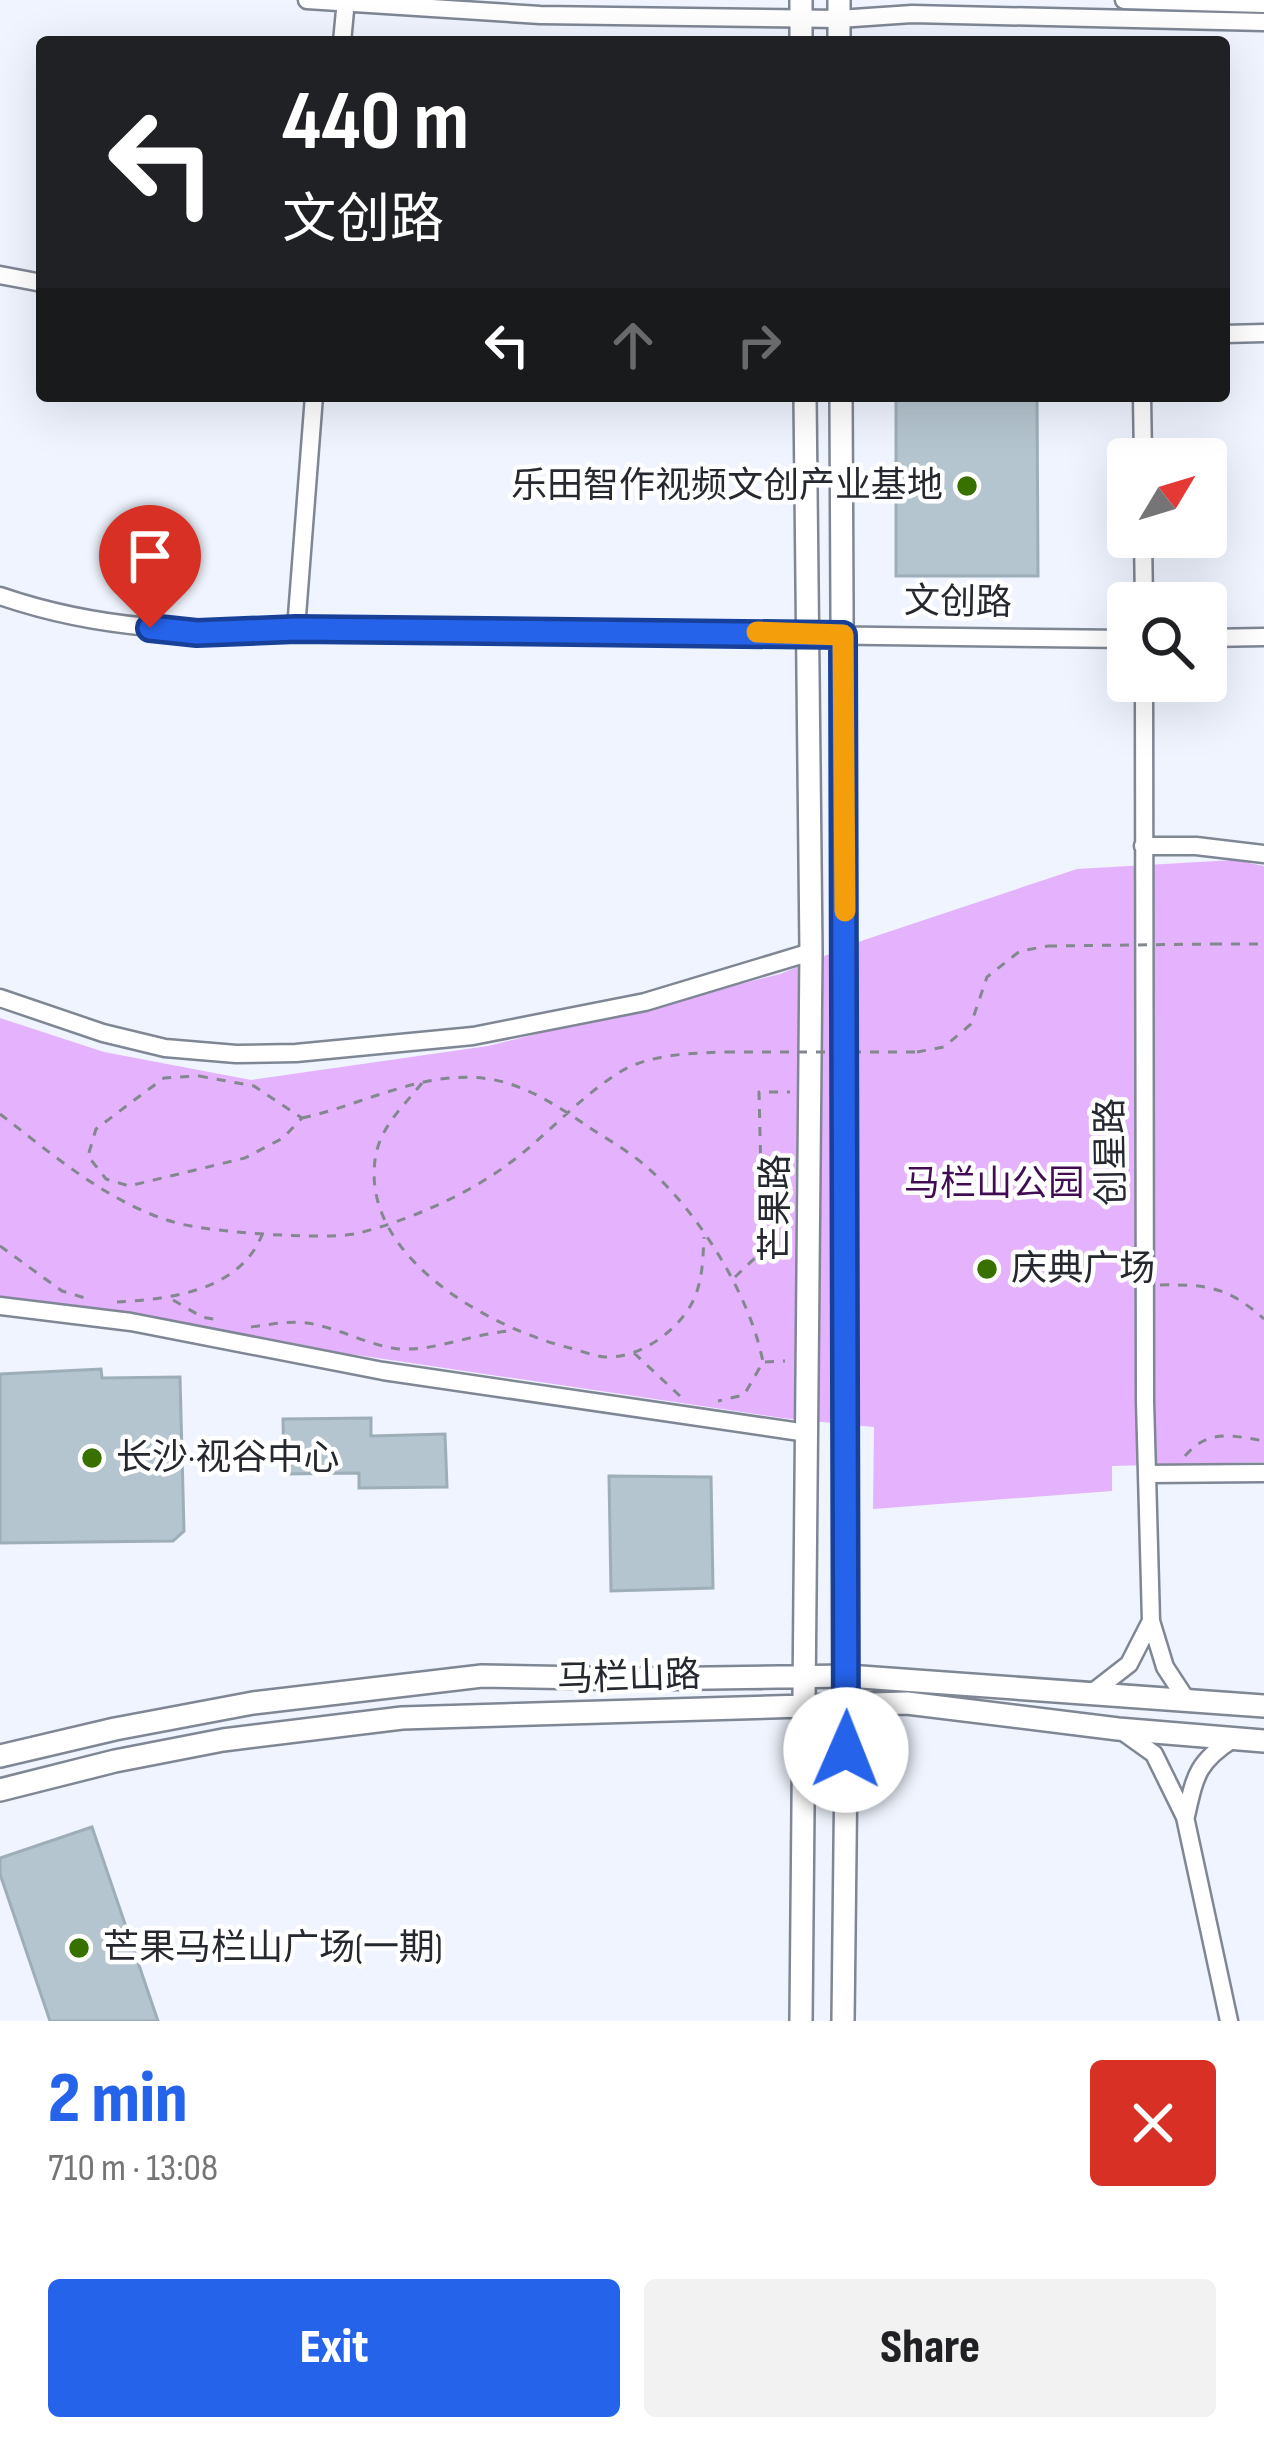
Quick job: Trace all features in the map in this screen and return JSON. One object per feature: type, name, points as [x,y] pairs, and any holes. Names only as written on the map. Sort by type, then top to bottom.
[{"type":"main road","name":"芒果路","points":[[801,2021],[811,952],[805,402]]},
{"type":"main road","name":"芒果路","points":[[841,402],[847,1676],[843,2021]]},
{"type":"main road","name":"马栏山路","points":[[0,1756],[253,1703],[482,1676],[847,1676],[1264,1706]]},
{"type":"main road","name":"马栏山路","points":[[0,1790],[224,1740],[402,1718],[907,1703],[1264,1742]]},
{"type":"street","points":[[307,0],[540,15],[801,9],[912,14],[1264,4]]},
{"type":"street","points":[[1124,0],[1142,10],[1264,22]]},
{"type":"street","points":[[343,36],[346,1]]},
{"type":"street","points":[[0,275],[36,282]]},
{"type":"street","points":[[1230,334],[1264,333]]},
{"type":"street","points":[[296,629],[314,402]]},
{"type":"street","points":[[1142,402],[1143,438]]},
{"type":"street","name":"文创路","points":[[0,596],[103,623],[197,633],[296,629],[807,632],[1107,639]]},
{"type":"street","points":[[1227,638],[1264,637]]},
{"type":"street","name":"创星路","points":[[1144,702],[1151,1621]]},
{"type":"street","points":[[1143,846],[1264,854]]},
{"type":"street","points":[[0,998],[103,1033],[165,1048],[296,1053],[516,1028],[645,1002],[811,952]]},
{"type":"street","points":[[0,1306],[131,1322],[383,1372],[807,1433]]},
{"type":"street","points":[[1147,1474],[1264,1473]]},
{"type":"street","points":[[1093,1692],[1129,1664],[1151,1621]]},
{"type":"street","points":[[1151,1621],[1165,1667],[1186,1699]]},
{"type":"street","points":[[1118,1729],[1154,1754],[1185,1817],[1229,2021]]},
{"type":"street","points":[[1185,1817],[1205,1758],[1233,1739]]},
{"type":"path","points":[[0,1114],[71,1168],[178,1223],[263,1233],[356,1234],[456,1197],[505,1167],[622,1070],[682,1054],[916,1052],[944,1047],[971,1024],[987,977],[1020,951],[1048,946],[1264,944]]},
{"type":"path","points":[[302,1118],[275,1097],[233,1080],[164,1078],[96,1129],[88,1156],[106,1179],[129,1186],[245,1158],[283,1138],[302,1118],[344,1109],[388,1090],[423,1082],[485,1078],[518,1086],[570,1114],[648,1168],[704,1235],[733,1279],[756,1328],[763,1362],[744,1394],[710,1403]]},
{"type":"path","points":[[423,1082],[382,1132],[374,1163],[377,1204],[385,1223],[446,1290],[512,1331],[605,1357],[634,1353],[671,1328],[697,1293],[704,1235]]},
{"type":"path","points":[[809,1091],[759,1093],[761,1175],[809,1207]]},
{"type":"path","points":[[102,1186],[106,1179]]},
{"type":"path","points":[[733,1279],[759,1254],[772,1183]]},
{"type":"path","points":[[0,1246],[62,1291],[100,1303],[172,1299],[219,1282],[254,1254],[263,1233]]},
{"type":"path","points":[[1146,1285],[1205,1284],[1240,1298],[1264,1319]]},
{"type":"path","points":[[172,1299],[202,1317],[233,1324]]},
{"type":"path","points":[[248,1345],[249,1327],[294,1321],[394,1348],[421,1349],[512,1331]]},
{"type":"path","points":[[634,1353],[684,1399]]},
{"type":"path","points":[[763,1362],[807,1360]]},
{"type":"path","points":[[1190,1473],[1185,1453],[1207,1437],[1223,1433],[1264,1441]]},
{"type":"green space","name":"马栏山公园","points":[[1234,860],[1264,866],[1264,1462],[1112,1466],[1112,1491],[873,1509],[874,1427],[782,1418],[0,1302],[0,1018],[104,1052],[251,1080],[488,1046],[780,974],[864,940],[1077,869]]},
{"type":"building","name":"乐田智作视频文创产业基地","points":[[896,402],[1037,402],[1038,576],[896,576]]},
{"type":"building","name":"长沙·视谷中心","points":[[101,1369],[102,1378],[180,1377],[184,1531],[173,1541],[0,1543],[0,1374]]},
{"type":"building","points":[[371,1418],[371,1436],[445,1434],[447,1487],[359,1488],[359,1473],[284,1474],[283,1419]]},
{"type":"building","points":[[609,1476],[711,1477],[713,1588],[611,1591]]},
{"type":"building","name":"芒果马栏山广场(一期)","points":[[92,1827],[158,2021],[50,2021],[0,1874],[0,1858]]},
{"type":"slow traffic","points":[[757,632],[843,635],[845,911]]},
{"type":"place","name":"乐田智作视频文创产业基地","points":[[967,486]]},
{"type":"place","name":"庆典广场","points":[[987,1269]]},
{"type":"place","name":"长沙·视谷中心","points":[[92,1458]]},
{"type":"place","name":"芒果马栏山广场(一期)","points":[[79,1948]]},
{"type":"route","points":[[150,628],[197,633],[296,629],[843,635],[846,1750]]}]
